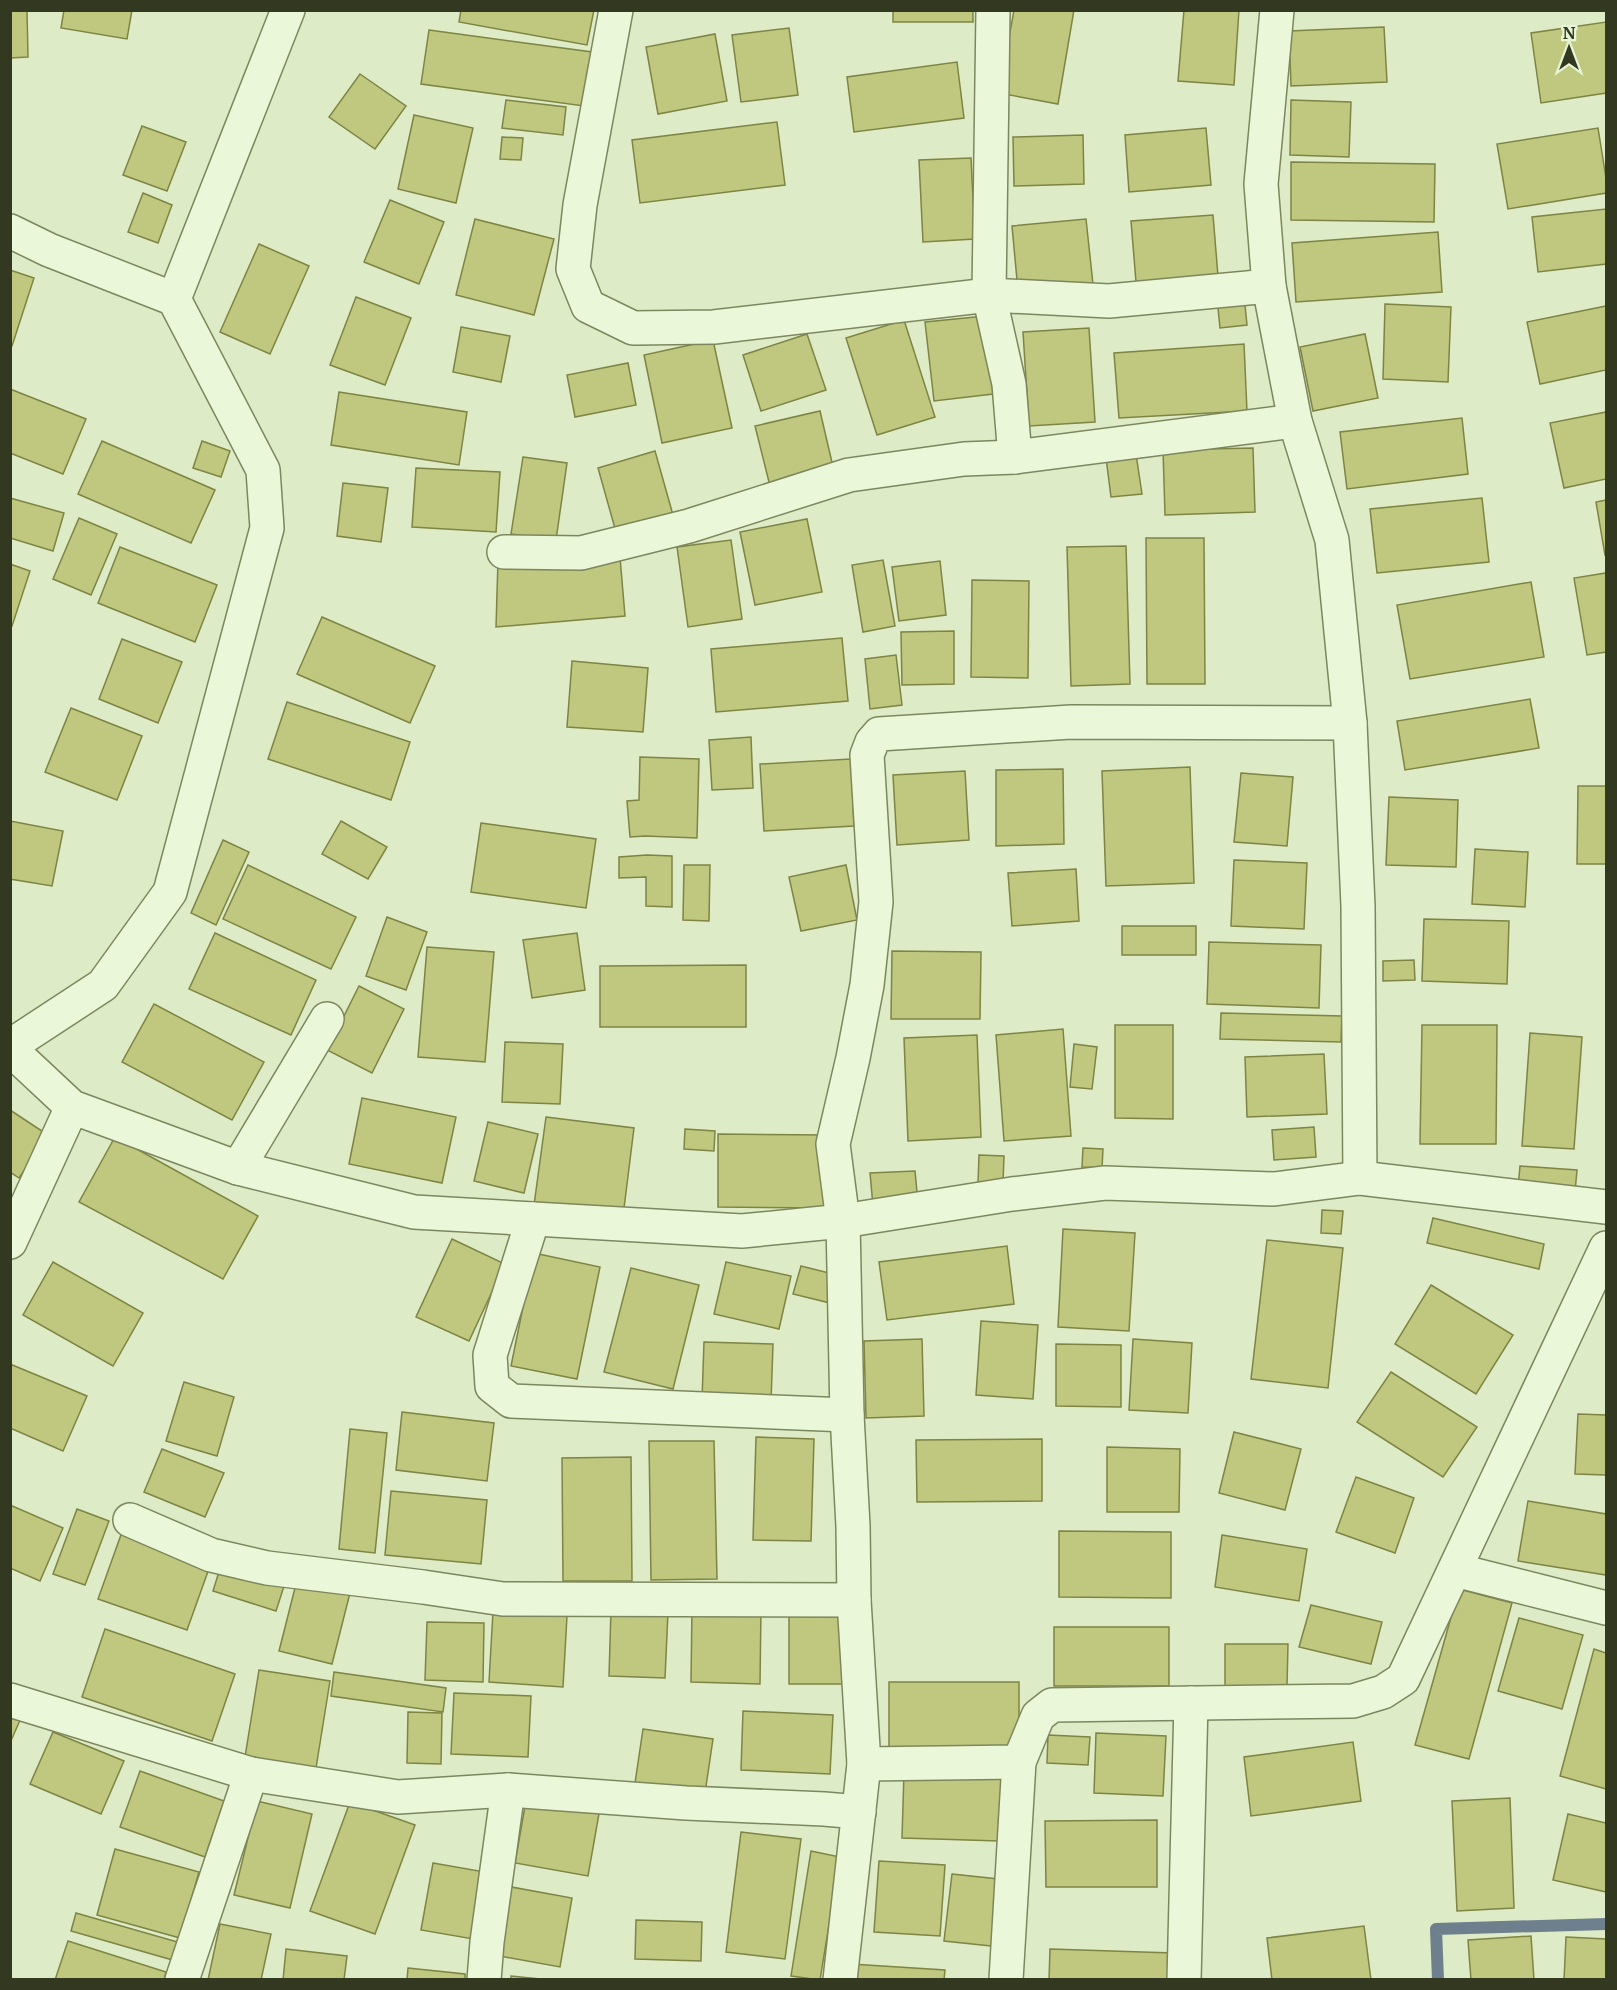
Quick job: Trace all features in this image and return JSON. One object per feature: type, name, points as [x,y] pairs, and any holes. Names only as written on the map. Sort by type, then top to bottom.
[{"type":"street","points":[[174,299],[288,10]]},
{"type":"street","points":[[616,10],[580,205],[573,269],[588,306],[633,328],[714,327],[989,295],[1109,301],[1269,286]]},
{"type":"street","points":[[993,10],[989,295],[1009,384],[1015,457]]},
{"type":"street","points":[[1277,10],[1261,183],[1269,286],[1295,421],[1332,540],[1350,723],[1358,906],[1360,1178]]},
{"type":"street","points":[[10,231],[49,250],[174,299],[263,471],[267,528],[170,892],[103,985],[10,1047],[72,1107],[238,1168],[414,1212],[533,1220],[742,1231],[843,1221],[1012,1194],[1105,1183],[1274,1189],[1360,1178],[1606,1208]]},
{"type":"street","points":[[504,552],[581,553],[689,526],[849,475],[964,459],[1015,457],[1295,421]]},
{"type":"street","points":[[840,1980],[864,1764],[847,1415],[843,1221],[833,1144],[867,985],[876,902],[867,755],[872,742],[879,734],[1071,722],[1350,723]]},
{"type":"street","points":[[238,1168],[327,1019]]},
{"type":"street","points":[[10,1242],[72,1107]]},
{"type":"street","points":[[533,1220],[490,1355],[492,1386],[511,1401],[847,1415]]},
{"type":"street","points":[[1006,1980],[1019,1762],[1038,1716],[1052,1705],[1353,1701],[1383,1692],[1402,1679],[1606,1248]]},
{"type":"street","points":[[130,1520],[211,1555],[267,1568],[503,1599],[855,1600]]},
{"type":"street","points":[[1455,1570],[1606,1608]]},
{"type":"street","points":[[10,1700],[251,1774],[398,1797],[508,1790],[686,1803],[859,1812]]},
{"type":"street","points":[[1184,1980],[1191,1703]]},
{"type":"street","points":[[864,1764],[1019,1762]]},
{"type":"street","points":[[182,1980],[251,1774]]},
{"type":"street","points":[[484,1980],[487,1941],[508,1790]]},
{"type":"building","points":[[10,10],[27,10],[28,57],[10,58]]},
{"type":"building","points":[[64,10],[132,10],[127,39],[61,28]]},
{"type":"building","points":[[461,10],[594,10],[587,45],[459,22]]},
{"type":"building","points":[[893,10],[973,10],[973,22],[893,22]]},
{"type":"building","points":[[1014,10],[1074,10],[1058,104],[999,93]]},
{"type":"building","points":[[1184,10],[1239,10],[1234,85],[1178,81]]},
{"type":"building","points":[[1606,22],[1606,93],[1541,103],[1531,33]]},
{"type":"building","points":[[1384,27],[1387,82],[1291,86],[1289,31]]},
{"type":"building","points":[[789,28],[798,95],[741,102],[732,35]]},
{"type":"building","points":[[429,30],[592,52],[584,106],[421,84]]},
{"type":"building","points":[[715,34],[727,101],[658,114],[646,47]]},
{"type":"building","points":[[957,62],[964,118],[854,132],[847,77]]},
{"type":"building","points":[[360,74],[406,106],[375,149],[329,117]]},
{"type":"building","points":[[506,100],[566,107],[563,135],[502,128]]},
{"type":"building","points":[[1291,100],[1351,102],[1349,157],[1290,155]]},
{"type":"building","points":[[414,115],[473,128],[456,203],[398,189]]},
{"type":"building","points":[[777,122],[785,185],[640,203],[632,140]]},
{"type":"building","points":[[142,126],[186,142],[167,191],[123,175]]},
{"type":"building","points":[[1206,128],[1211,185],[1129,192],[1125,135]]},
{"type":"building","points":[[1598,128],[1606,178],[1606,193],[1508,209],[1497,144]]},
{"type":"building","points":[[1083,135],[1084,184],[1014,186],[1013,137]]},
{"type":"building","points":[[502,137],[523,138],[521,160],[500,159]]},
{"type":"building","points":[[971,158],[975,239],[923,242],[919,160]]},
{"type":"building","points":[[1291,162],[1435,164],[1434,222],[1291,220]]},
{"type":"building","points":[[143,193],[172,205],[158,243],[128,232]]},
{"type":"building","points":[[390,200],[444,222],[419,284],[364,262]]},
{"type":"building","points":[[1606,209],[1606,264],[1538,272],[1532,217]]},
{"type":"building","points":[[1213,215],[1218,276],[1136,282],[1131,221]]},
{"type":"building","points":[[475,219],[554,239],[534,315],[456,295]]},
{"type":"building","points":[[1086,219],[1093,284],[1018,291],[1012,226]]},
{"type":"building","points":[[1438,232],[1442,292],[1296,302],[1292,243]]},
{"type":"building","points":[[259,244],[309,266],[270,354],[220,332]]},
{"type":"building","points":[[10,270],[34,278],[12,346],[10,346]]},
{"type":"building","points":[[1244,295],[1247,325],[1220,328],[1217,298]]},
{"type":"building","points":[[356,297],[411,318],[385,385],[330,365]]},
{"type":"building","points":[[1385,304],[1451,307],[1448,382],[1383,379]]},
{"type":"building","points":[[1606,306],[1606,370],[1540,384],[1527,322]]},
{"type":"building","points":[[985,316],[993,394],[934,401],[925,322]]},
{"type":"building","points":[[904,320],[935,417],[877,435],[846,338]]},
{"type":"building","points":[[461,327],[510,336],[501,382],[453,372]]},
{"type":"building","points":[[1089,328],[1095,422],[1029,426],[1023,332]]},
{"type":"building","points":[[807,334],[826,390],[761,411],[743,355]]},
{"type":"building","points":[[1365,334],[1378,398],[1313,411],[1300,347]]},
{"type":"building","points":[[713,340],[732,428],[662,443],[644,355]]},
{"type":"building","points":[[1244,344],[1247,411],[1119,418],[1114,353]]},
{"type":"building","points":[[628,363],[636,405],[575,417],[567,375]]},
{"type":"building","points":[[10,389],[86,419],[63,474],[10,453]]},
{"type":"building","points":[[339,392],[467,412],[459,465],[331,445]]},
{"type":"building","points":[[820,411],[834,471],[770,486],[755,426]]},
{"type":"building","points":[[1606,412],[1606,479],[1564,488],[1550,423]]},
{"type":"building","points":[[1462,418],[1468,474],[1347,489],[1340,432]]},
{"type":"building","points":[[102,441],[215,490],[191,543],[78,494]]},
{"type":"building","points":[[202,441],[230,451],[221,477],[193,468]]},
{"type":"building","points":[[1253,448],[1255,512],[1165,515],[1163,450]]},
{"type":"building","points":[[655,451],[673,515],[616,532],[598,468]]},
{"type":"building","points":[[1136,454],[1142,494],[1111,497],[1106,458]]},
{"type":"building","points":[[523,457],[567,463],[556,540],[511,534]]},
{"type":"building","points":[[416,468],[500,472],[496,532],[412,527]]},
{"type":"building","points":[[343,483],[388,488],[381,542],[337,536]]},
{"type":"building","points":[[10,498],[64,513],[53,551],[10,538]]},
{"type":"building","points":[[1482,498],[1489,562],[1377,573],[1370,509]]},
{"type":"building","points":[[1606,500],[1606,555],[1605,555],[1596,502]]},
{"type":"building","points":[[79,518],[117,534],[91,595],[53,579]]},
{"type":"building","points":[[807,519],[822,592],[755,605],[740,532]]},
{"type":"building","points":[[1146,538],[1204,538],[1205,684],[1147,684]]},
{"type":"building","points":[[731,540],[742,619],[688,627],[677,547]]},
{"type":"building","points":[[1126,546],[1130,684],[1071,686],[1067,547]]},
{"type":"building","points":[[120,547],[217,585],[195,642],[98,603]]},
{"type":"building","points":[[620,557],[625,616],[496,627],[498,560]]},
{"type":"building","points":[[883,560],[895,626],[863,632],[852,565]]},
{"type":"building","points":[[940,561],[946,615],[899,621],[892,567]]},
{"type":"building","points":[[10,564],[30,571],[12,626],[10,625]]},
{"type":"building","points":[[1606,573],[1606,652],[1587,655],[1574,578]]},
{"type":"building","points":[[972,580],[1029,581],[1028,678],[971,677]]},
{"type":"building","points":[[1531,582],[1544,657],[1410,679],[1397,605]]},
{"type":"building","points":[[322,617],[435,666],[410,723],[297,674]]},
{"type":"building","points":[[954,631],[954,684],[902,685],[901,632]]},
{"type":"building","points":[[842,638],[848,701],[716,712],[711,649]]},
{"type":"building","points":[[122,639],[182,662],[158,723],[99,699]]},
{"type":"building","points":[[896,655],[902,705],[870,709],[865,659]]},
{"type":"building","points":[[572,661],[648,668],[643,732],[567,727]]},
{"type":"building","points":[[1530,699],[1539,748],[1405,770],[1397,721]]},
{"type":"building","points":[[287,702],[410,742],[391,800],[268,759]]},
{"type":"building","points":[[71,708],[142,736],[117,800],[45,772]]},
{"type":"building","points":[[751,737],[753,788],[712,790],[709,740]]},
{"type":"building","points":[[640,757],[699,759],[697,838],[630,837],[627,801],[639,800]]},
{"type":"building","points":[[851,759],[854,826],[764,831],[760,764]]},
{"type":"building","points":[[1190,767],[1194,883],[1106,886],[1102,771]]},
{"type":"building","points":[[1063,769],[1064,844],[996,846],[996,770]]},
{"type":"building","points":[[965,771],[969,840],[897,845],[893,775]]},
{"type":"building","points":[[1241,773],[1293,777],[1287,846],[1234,842]]},
{"type":"building","points":[[1578,786],[1606,786],[1606,864],[1577,864]]},
{"type":"building","points":[[1389,797],[1458,800],[1456,867],[1386,865]]},
{"type":"building","points":[[10,821],[63,831],[52,886],[10,879]]},
{"type":"building","points":[[341,821],[387,847],[368,879],[322,854]]},
{"type":"building","points":[[481,823],[596,839],[586,908],[471,892]]},
{"type":"building","points":[[223,840],[249,852],[216,925],[191,913]]},
{"type":"building","points":[[1475,849],[1528,852],[1525,907],[1472,904]]},
{"type":"building","points":[[672,856],[672,907],[646,906],[646,877],[619,878],[619,857]]},
{"type":"building","points":[[1234,860],[1307,863],[1304,929],[1231,926]]},
{"type":"building","points":[[248,865],[356,917],[331,969],[223,919]]},
{"type":"building","points":[[684,865],[710,865],[709,921],[683,920]]},
{"type":"building","points":[[846,865],[857,920],[801,931],[789,877]]},
{"type":"building","points":[[1076,869],[1079,921],[1012,926],[1008,873]]},
{"type":"building","points":[[387,917],[427,932],[406,990],[366,976]]},
{"type":"building","points":[[1424,919],[1509,921],[1507,984],[1422,981]]},
{"type":"building","points":[[1122,926],[1196,926],[1196,955],[1122,955]]},
{"type":"building","points":[[215,933],[316,980],[291,1035],[189,989]]},
{"type":"building","points":[[577,933],[585,990],[532,998],[523,940]]},
{"type":"building","points":[[1209,942],[1321,945],[1319,1008],[1207,1004]]},
{"type":"building","points":[[427,947],[494,952],[485,1062],[418,1057]]},
{"type":"building","points":[[892,951],[981,952],[980,1019],[891,1019]]},
{"type":"building","points":[[1414,960],[1415,980],[1383,981],[1383,961]]},
{"type":"building","points":[[746,965],[746,1027],[600,1027],[600,966]]},
{"type":"building","points":[[359,986],[404,1009],[372,1073],[327,1050]]},
{"type":"building","points":[[154,1004],[264,1062],[232,1120],[122,1062]]},
{"type":"building","points":[[1221,1013],[1342,1016],[1341,1042],[1220,1039]]},
{"type":"building","points":[[1115,1025],[1173,1025],[1173,1119],[1115,1118]]},
{"type":"building","points":[[1422,1025],[1497,1025],[1496,1144],[1420,1144]]},
{"type":"building","points":[[1063,1029],[1071,1136],[1004,1141],[996,1035]]},
{"type":"building","points":[[1530,1033],[1582,1037],[1574,1149],[1522,1146]]},
{"type":"building","points":[[977,1035],[981,1137],[908,1141],[904,1038]]},
{"type":"building","points":[[505,1042],[563,1044],[560,1104],[502,1102]]},
{"type":"building","points":[[1074,1044],[1097,1047],[1092,1089],[1070,1087]]},
{"type":"building","points":[[1324,1054],[1327,1114],[1247,1117],[1245,1057]]},
{"type":"building","points":[[362,1098],[456,1117],[442,1183],[349,1164]]},
{"type":"building","points":[[10,1110],[48,1135],[19,1178],[10,1172]]},
{"type":"building","points":[[546,1117],[634,1128],[623,1216],[534,1205]]},
{"type":"building","points":[[488,1122],[538,1134],[524,1193],[474,1181]]},
{"type":"building","points":[[1314,1127],[1316,1157],[1274,1160],[1272,1130]]},
{"type":"building","points":[[685,1129],[715,1131],[714,1151],[684,1149]]},
{"type":"building","points":[[718,1134],[827,1135],[826,1208],[718,1207]]},
{"type":"building","points":[[115,1137],[258,1216],[223,1279],[79,1202]]},
{"type":"building","points":[[1083,1148],[1103,1149],[1102,1168],[1082,1167]]},
{"type":"building","points":[[979,1155],[1004,1156],[1003,1183],[978,1183]]},
{"type":"building","points":[[1520,1166],[1577,1170],[1575,1192],[1518,1187]]},
{"type":"building","points":[[915,1171],[918,1202],[873,1206],[870,1173]]},
{"type":"building","points":[[1322,1210],[1343,1211],[1341,1234],[1321,1233]]},
{"type":"building","points":[[1433,1218],[1544,1244],[1539,1269],[1427,1243]]},
{"type":"building","points":[[1063,1229],[1135,1233],[1129,1331],[1058,1327]]},
{"type":"building","points":[[452,1239],[505,1264],[469,1341],[416,1317]]},
{"type":"building","points":[[1267,1240],[1343,1248],[1328,1388],[1251,1379]]},
{"type":"building","points":[[1007,1246],[1014,1304],[887,1320],[879,1262]]},
{"type":"building","points":[[534,1253],[600,1267],[577,1379],[511,1366]]},
{"type":"building","points":[[53,1262],[143,1313],[113,1366],[23,1315]]},
{"type":"building","points":[[726,1262],[791,1276],[779,1329],[714,1314]]},
{"type":"building","points":[[801,1266],[837,1275],[830,1303],[793,1294]]},
{"type":"building","points":[[631,1268],[699,1285],[673,1389],[604,1372]]},
{"type":"building","points":[[1431,1285],[1513,1335],[1476,1394],[1395,1344]]},
{"type":"building","points":[[981,1321],[1038,1325],[1033,1399],[976,1395]]},
{"type":"building","points":[[922,1339],[924,1416],[866,1418],[864,1341]]},
{"type":"building","points":[[1133,1339],[1192,1343],[1188,1413],[1129,1410]]},
{"type":"building","points":[[704,1342],[773,1344],[771,1402],[702,1400]]},
{"type":"building","points":[[1056,1344],[1121,1345],[1121,1407],[1056,1406]]},
{"type":"building","points":[[10,1364],[87,1396],[63,1451],[10,1428]]},
{"type":"building","points":[[1391,1372],[1477,1427],[1443,1477],[1357,1422]]},
{"type":"building","points":[[184,1382],[234,1397],[217,1456],[166,1441]]},
{"type":"building","points":[[402,1412],[494,1423],[487,1481],[396,1470]]},
{"type":"building","points":[[1578,1414],[1606,1415],[1606,1475],[1575,1474]]},
{"type":"building","points":[[350,1429],[387,1433],[375,1553],[339,1549]]},
{"type":"building","points":[[1234,1432],[1301,1449],[1285,1510],[1219,1493]]},
{"type":"building","points":[[756,1437],[814,1439],[811,1541],[753,1540]]},
{"type":"building","points":[[1042,1439],[1042,1501],[917,1502],[916,1440]]},
{"type":"building","points":[[649,1441],[714,1441],[717,1579],[651,1580]]},
{"type":"building","points":[[1107,1447],[1180,1449],[1179,1512],[1107,1512]]},
{"type":"building","points":[[162,1449],[224,1473],[205,1517],[144,1492]]},
{"type":"building","points":[[631,1457],[632,1581],[563,1581],[562,1458]]},
{"type":"building","points":[[1356,1477],[1414,1498],[1395,1553],[1336,1532]]},
{"type":"building","points":[[391,1491],[487,1500],[481,1564],[385,1555]]},
{"type":"building","points":[[1528,1501],[1606,1514],[1606,1575],[1518,1561]]},
{"type":"building","points":[[10,1505],[63,1528],[40,1581],[10,1568]]},
{"type":"building","points":[[77,1509],[109,1521],[85,1585],[53,1574]]},
{"type":"building","points":[[1059,1531],[1171,1532],[1171,1598],[1059,1597]]},
{"type":"building","points":[[122,1532],[211,1563],[187,1630],[98,1599]]},
{"type":"building","points":[[1222,1535],[1307,1549],[1299,1601],[1215,1587]]},
{"type":"building","points":[[222,1562],[285,1583],[276,1611],[213,1591]]},
{"type":"building","points":[[297,1580],[350,1593],[332,1664],[279,1651]]},
{"type":"building","points":[[1459,1589],[1512,1603],[1469,1759],[1415,1745]]},
{"type":"building","points":[[1311,1605],[1382,1622],[1371,1664],[1299,1647]]},
{"type":"building","points":[[692,1607],[761,1608],[760,1684],[691,1682]]},
{"type":"building","points":[[611,1610],[668,1612],[665,1678],[609,1676]]},
{"type":"building","points":[[493,1611],[567,1616],[563,1687],[489,1682]]},
{"type":"building","points":[[789,1614],[847,1615],[847,1684],[789,1684]]},
{"type":"building","points":[[1519,1618],[1583,1635],[1562,1709],[1498,1691]]},
{"type":"building","points":[[427,1622],[484,1623],[483,1682],[425,1680]]},
{"type":"building","points":[[1054,1627],[1169,1627],[1169,1686],[1054,1686]]},
{"type":"building","points":[[105,1629],[235,1674],[212,1741],[82,1697]]},
{"type":"building","points":[[1225,1644],[1288,1644],[1287,1687],[1225,1687]]},
{"type":"building","points":[[1594,1649],[1606,1653],[1606,1789],[1560,1776]]},
{"type":"building","points":[[259,1670],[330,1681],[316,1768],[245,1757]]},
{"type":"building","points":[[334,1672],[446,1688],[443,1712],[331,1696]]},
{"type":"building","points":[[889,1682],[1019,1682],[1019,1753],[889,1753]]},
{"type":"building","points":[[454,1693],[531,1696],[528,1757],[451,1754]]},
{"type":"building","points":[[743,1711],[833,1715],[830,1774],[741,1770]]},
{"type":"building","points":[[408,1712],[442,1713],[441,1764],[407,1763]]},
{"type":"building","points":[[10,1713],[21,1718],[10,1743]]},
{"type":"building","points":[[643,1729],[713,1739],[705,1793],[635,1783]]},
{"type":"building","points":[[53,1732],[124,1761],[101,1814],[30,1784]]},
{"type":"building","points":[[1096,1733],[1166,1736],[1163,1796],[1094,1793]]},
{"type":"building","points":[[1048,1735],[1090,1737],[1088,1765],[1047,1763]]},
{"type":"building","points":[[1353,1742],[1361,1801],[1251,1816],[1244,1757]]},
{"type":"building","points":[[140,1771],[224,1801],[205,1857],[120,1827]]},
{"type":"building","points":[[904,1772],[1002,1777],[999,1841],[902,1838]]},
{"type":"building","points":[[527,1795],[600,1808],[588,1876],[515,1863]]},
{"type":"building","points":[[1510,1798],[1514,1908],[1457,1911],[1452,1801]]},
{"type":"building","points":[[257,1801],[312,1814],[290,1908],[234,1895]]},
{"type":"building","points":[[350,1802],[415,1825],[375,1934],[310,1911]]},
{"type":"building","points":[[1568,1814],[1606,1823],[1606,1892],[1553,1880]]},
{"type":"building","points":[[1157,1820],[1157,1887],[1046,1887],[1045,1821]]},
{"type":"building","points":[[741,1832],[801,1839],[785,1959],[726,1952]]},
{"type":"building","points":[[115,1849],[199,1872],[180,1938],[97,1915]]},
{"type":"building","points":[[811,1851],[840,1857],[820,1980],[791,1976]]},
{"type":"building","points":[[879,1861],[945,1865],[940,1936],[874,1932]]},
{"type":"building","points":[[433,1863],[485,1872],[473,1939],[421,1930]]},
{"type":"building","points":[[952,1874],[1008,1880],[1000,1947],[944,1941]]},
{"type":"building","points":[[506,1886],[572,1898],[560,1967],[494,1955]]},
{"type":"building","points":[[76,1913],[181,1943],[176,1961],[71,1931]]},
{"type":"building","points":[[636,1920],[702,1922],[701,1961],[635,1959]]},
{"type":"building","points":[[220,1924],[271,1934],[261,1980],[208,1980]]},
{"type":"building","points":[[1364,1926],[1371,1980],[1272,1980],[1267,1938]]},
{"type":"building","points":[[1531,1936],[1534,1980],[1471,1980],[1468,1940]]},
{"type":"building","points":[[1566,1937],[1606,1939],[1606,1980],[1564,1980]]},
{"type":"building","points":[[68,1941],[166,1972],[164,1980],[55,1980]]},
{"type":"building","points":[[286,1949],[347,1956],[344,1980],[283,1980]]},
{"type":"building","points":[[1050,1949],[1173,1953],[1172,1980],[1049,1980]]},
{"type":"building","points":[[851,1964],[945,1970],[944,1980],[850,1980]]},
{"type":"building","points":[[408,1968],[465,1974],[465,1980],[407,1980]]},
{"type":"building","points":[[511,1976],[550,1980],[511,1980]]},
{"type":"waterway","points":[[1438,1980],[1436,1929],[1606,1924]]}]
